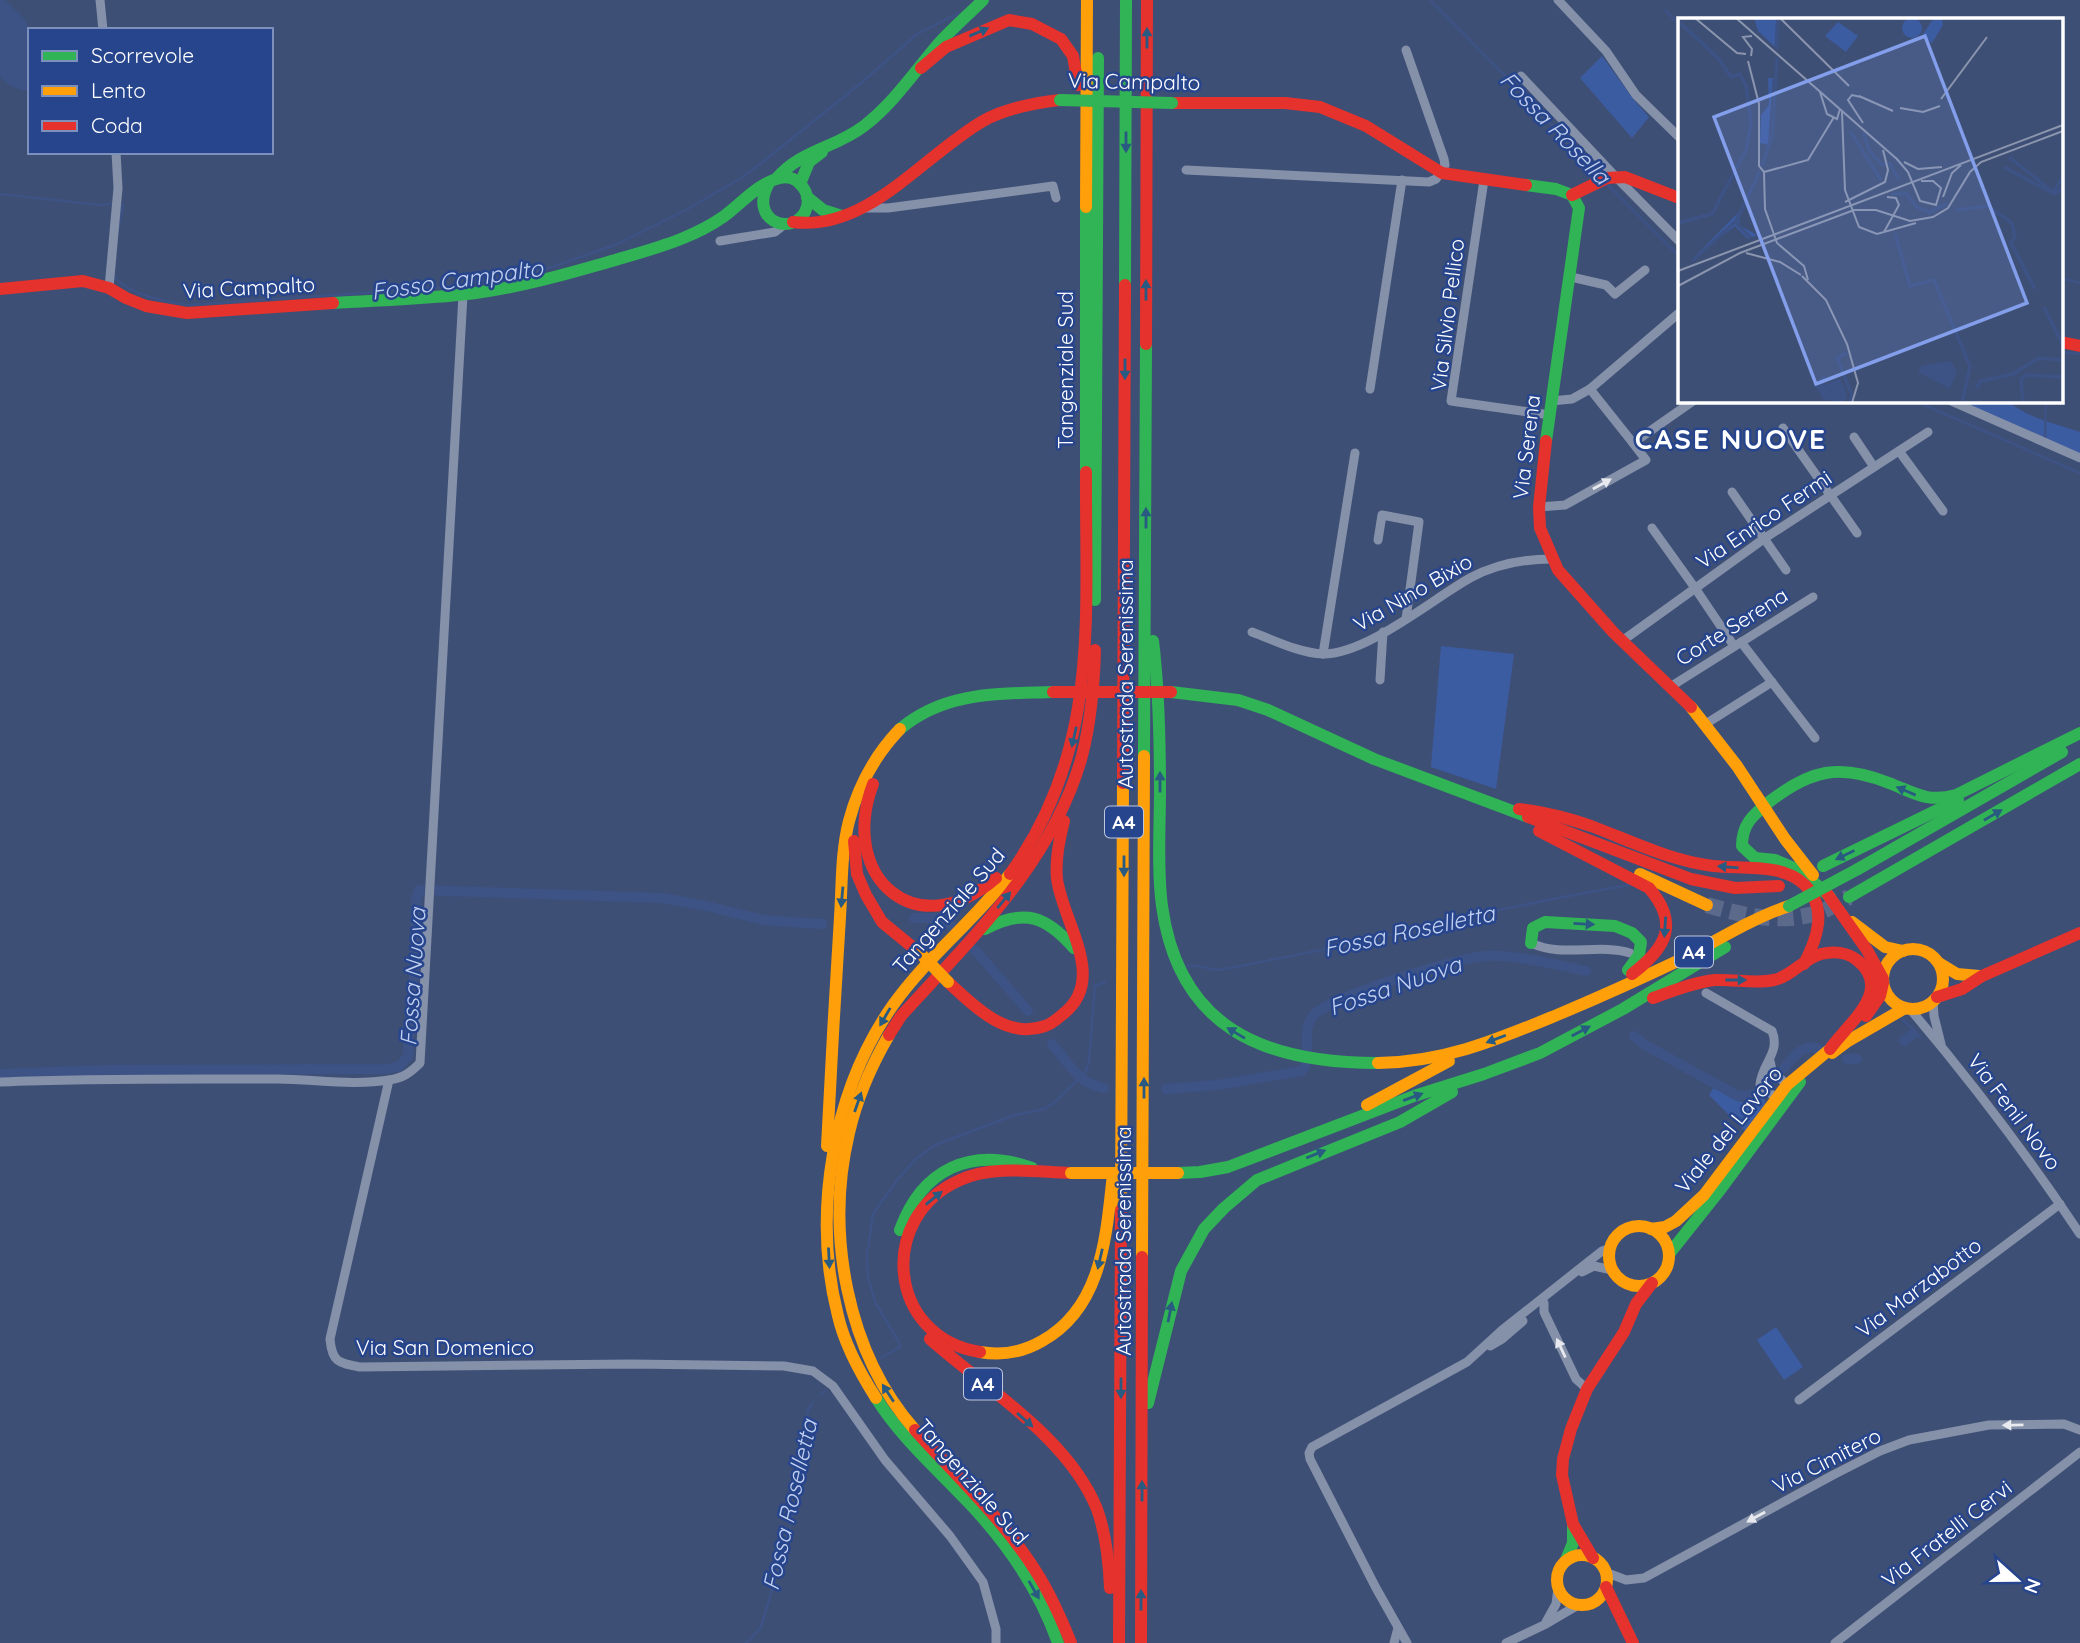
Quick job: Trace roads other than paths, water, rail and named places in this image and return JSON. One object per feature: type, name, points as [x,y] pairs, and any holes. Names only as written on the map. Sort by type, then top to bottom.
[{"type":"main road","points":[[921,68],[938,45],[983,0]]},
{"type":"main road","name":"Tangenziale Sud","points":[[1058,1643],[1035,1590],[1012,1555],[959,1494],[916,1452],[873,1394],[851,1354],[838,1317],[829,1263],[828,1225],[840,1120],[848,1090],[860,1062],[891,1007],[990,898],[1023,857],[1048,811],[1068,762],[1076,732],[1083,675],[1087,0]]},
{"type":"main road","name":"Tangenziale Sud","points":[[1071,1643],[1058,1607],[1030,1559],[1008,1530],[916,1433],[883,1387],[851,1303],[842,1258],[839,1210],[849,1132],[874,1061],[901,1016],[999,906],[1039,852],[1054,828],[1078,770],[1090,726],[1094,673],[1098,0]]},
{"type":"main road","name":"Autostrada Serenissima","points":[[1118,1643],[1126,0]]},
{"type":"main road","name":"Autostrada Serenissima","points":[[1141,1643],[1147,0]]},
{"type":"main road","points":[[807,197],[804,212],[789,223],[772,220],[763,209],[761,196],[795,159],[850,137],[867,124],[921,68],[946,47],[1009,20],[1032,24],[1061,39],[1073,56],[1078,80],[1080,132],[1086,179]]},
{"type":"main road","name":"Via Campalto","points":[[789,223],[828,222],[860,208],[885,195],[983,121],[1019,107],[1060,100],[1285,103],[1320,107],[1366,126],[1441,173]]},
{"type":"main road","points":[[800,184],[809,162],[829,147]]},
{"type":"main road","points":[[1441,173],[1556,189],[1573,195],[1606,180],[1625,177],[1678,198]]},
{"type":"main road","points":[[726,215],[773,181],[789,178],[800,184],[817,208],[827,214],[842,216]]},
{"type":"main road","name":"Via Serena","points":[[1573,195],[1579,208],[1551,401],[1539,507],[1540,528],[1552,559],[1558,570],[1622,641],[1687,702],[1737,766],[1785,839],[1846,918],[1883,981]]},
{"type":"main road","points":[[726,215],[750,207],[763,209]]},
{"type":"main road","name":"Via Campalto","points":[[0,289],[83,281],[109,288],[146,306],[187,313],[463,295],[541,282],[667,245],[699,232],[726,215]]},
{"type":"main road","points":[[2062,342],[2080,346]]},
{"type":"main road","name":"A4","points":[[1145,604],[1156,661],[1160,718],[1160,886],[1166,926],[1177,964],[1190,989],[1208,1012],[1244,1039],[1265,1047],[1306,1056],[1369,1065],[1433,1059],[1468,1050]]},
{"type":"main road","points":[[828,1225],[826,1175],[834,1011],[848,825],[864,783],[884,749],[902,728],[925,711],[955,699],[1053,692],[1171,692],[1238,699],[1268,710],[1362,754],[1691,879],[1715,886],[1748,890],[1779,886]]},
{"type":"main road","points":[[925,711],[881,768],[870,790],[863,816],[864,845],[871,866],[884,885],[900,898],[925,904],[947,905],[964,901],[999,876],[1048,811]]},
{"type":"main road","points":[[1830,897],[1801,871],[1775,860],[1755,858],[1742,846],[1741,831],[1752,815],[1804,778],[1845,772],[1872,778],[1920,797],[1941,800],[2080,734]]},
{"type":"main road","points":[[1823,866],[1947,807],[2080,734]]},
{"type":"main road","points":[[1908,842],[1964,807],[2080,742]]},
{"type":"main road","points":[[1908,842],[2080,752]]},
{"type":"main road","points":[[1849,897],[2080,764]]},
{"type":"main road","points":[[864,783],[854,831],[858,874],[866,895],[882,922],[979,1010],[997,1023],[1014,1029],[1033,1030],[1051,1023],[1070,1008],[1081,987],[1083,966],[1080,949],[1057,888],[1055,873],[1059,839],[1078,770]]},
{"type":"main road","points":[[1499,807],[1707,905]]},
{"type":"main road","points":[[1499,807],[1544,811],[1678,859],[1705,865],[1784,873],[1797,879],[1815,899],[1819,911],[1817,941],[1804,964]]},
{"type":"main road","points":[[1499,807],[1523,823],[1649,888],[1662,904],[1667,920],[1663,943],[1646,964],[1598,998]]},
{"type":"main road","name":"A4","points":[[1122,1095],[1103,1244],[1096,1276],[1084,1302],[1069,1322],[1050,1339],[1027,1350],[1007,1355],[989,1355],[968,1351],[950,1343],[923,1321],[908,1293],[903,1277],[902,1259],[912,1224],[926,1203],[950,1185],[970,1176],[992,1173],[1044,1172],[1071,1172],[1178,1173],[1228,1167],[1414,1096],[1539,1053],[1623,1009],[1789,906],[1908,842]]},
{"type":"main road","name":"A4","points":[[1303,1139],[1468,1050],[1598,998],[1771,911],[1789,906]]},
{"type":"main road","points":[[968,940],[1007,917],[1036,918],[1060,932],[1074,948],[1083,966]]},
{"type":"main road","points":[[1846,918],[1885,947],[1903,951],[1922,950],[1945,969],[1965,978],[1982,976]]},
{"type":"main road","name":"A4","points":[[1531,943],[1533,928],[1545,922],[1615,926],[1638,935],[1642,949],[1636,961],[1598,998]]},
{"type":"main road","name":"Viale del Lavoro","points":[[1558,1588],[1558,1573],[1571,1553],[1574,1540],[1573,1524],[1563,1487],[1563,1459],[1571,1429],[1587,1389],[1624,1332],[1636,1304],[1665,1271],[1669,1254],[1801,1081],[1848,1041],[1908,1009],[1922,1008],[1982,976],[2080,933]]},
{"type":"main road","name":"Viale del Lavoro","points":[[1611,1248],[1623,1231],[1632,1227],[1665,1227],[1676,1221],[1704,1195],[1787,1085],[1871,1011],[1880,996],[1888,962],[1903,951]]},
{"type":"main road","name":"A4","points":[[1623,1009],[1713,980],[1766,981],[1780,978],[1817,954],[1831,952],[1857,960],[1871,979],[1866,1007],[1830,1049]]},
{"type":"main road","points":[[1935,999],[1942,989],[1943,979],[1937,962]]},
{"type":"main road","points":[[1883,981],[1890,999],[1908,1009]]},
{"type":"main road","name":"A4","points":[[1142,1426],[1181,1271],[1204,1229],[1224,1208],[1257,1180],[1400,1122],[1484,1074]]},
{"type":"main road","name":"A4","points":[[1044,1172],[1010,1160],[984,1159],[962,1163],[934,1179],[911,1204],[901,1226],[895,1269],[897,1286],[901,1300],[918,1328],[1047,1439],[1078,1474],[1096,1508],[1103,1533],[1118,1643]]},
{"type":"main road","points":[[1651,1229],[1663,1239],[1669,1254]]},
{"type":"main road","points":[[1611,1248],[1612,1270],[1621,1280],[1629,1297],[1630,1318]]},
{"type":"main road","points":[[1621,1280],[1633,1286],[1652,1283]]},
{"type":"main road","name":"Viale del Lavoro","points":[[1573,1524],[1593,1558],[1605,1572]]},
{"type":"main road","points":[[1566,1560],[1579,1555],[1593,1558]]},
{"type":"main road","points":[[1605,1572],[1606,1587],[1633,1643]]},
{"type":"main road","points":[[1583,1604],[1596,1600],[1606,1587]]},
{"type":"main road","points":[[1558,1588],[1565,1599],[1608,1612],[1624,1625]]},
{"type":"street","points":[[100,0],[103,28]]},
{"type":"street","points":[[1558,0],[1606,51],[1636,94],[1678,136]]},
{"type":"street","points":[[1186,170],[1429,181],[1436,179],[1445,165],[1444,159],[1406,50]]},
{"type":"street","points":[[1521,76],[1606,180],[1678,240]]},
{"type":"street","points":[[109,288],[118,188],[116,154]]},
{"type":"street","points":[[1370,389],[1402,180]]},
{"type":"street","name":"Via Silvio Pellico","points":[[1484,180],[1451,401],[1550,415]]},
{"type":"street","points":[[860,208],[888,208],[1053,186],[1056,198]]},
{"type":"street","points":[[720,241],[775,232],[789,223]]},
{"type":"street","points":[[1570,277],[1606,285],[1615,294],[1645,270]]},
{"type":"street","points":[[0,1082],[65,1079],[284,1079],[355,1082],[388,1080],[408,1075],[420,1063],[463,295]]},
{"type":"street","points":[[1551,401],[1572,399],[1590,389],[1678,314]]},
{"type":"street","points":[[1539,507],[1565,505],[1646,460],[1590,389]]},
{"type":"street","points":[[1633,443],[1692,402]]},
{"type":"street","points":[[1953,402],[2080,458]]},
{"type":"street","points":[[1783,428],[1857,533]]},
{"type":"street","name":"Via Enrico Fermi","points":[[1622,641],[1765,538],[1928,432]]},
{"type":"street","points":[[1854,437],[1874,467]]},
{"type":"street","points":[[1899,451],[1943,511]]},
{"type":"street","points":[[1323,654],[1355,453]]},
{"type":"street","points":[[1732,492],[1786,570]]},
{"type":"street","points":[[1378,540],[1382,515],[1419,522],[1406,619]]},
{"type":"street","points":[[1652,528],[1738,644],[1772,682],[1815,738]]},
{"type":"street","name":"Via Nino Bixio","points":[[1252,632],[1305,651],[1323,654],[1345,651],[1406,619],[1488,570],[1521,560],[1552,559]]},
{"type":"street","name":"Corte Serena","points":[[1670,687],[1813,597]]},
{"type":"street","points":[[1380,680],[1383,632]]},
{"type":"street","points":[[1704,725],[1772,682]]},
{"type":"street","points":[[1531,943],[1543,949],[1618,949],[1630,953]]},
{"type":"street","points":[[1706,993],[1772,1031],[1775,1047],[1760,1084],[1776,1098]]},
{"type":"street","name":"Via Fenil Novo","points":[[1935,999],[1934,1016],[1942,1045]]},
{"type":"street","name":"Via Fenil Novo","points":[[1908,1009],[1942,1045],[2029,1160],[2080,1234]]},
{"type":"street","points":[[1770,1060],[1772,1070],[1787,1085]]},
{"type":"street","name":"Via San Domenico","points":[[388,1080],[330,1339],[331,1353],[340,1363],[360,1367],[631,1364],[784,1366],[813,1371],[834,1386],[885,1460],[950,1536],[983,1582],[996,1629],[996,1643]]},
{"type":"street","name":"Via Marzabotto","points":[[1799,1400],[2060,1205]]},
{"type":"street","points":[[1407,1643],[1376,1588],[1309,1453],[1315,1444],[1468,1362],[1546,1294],[1602,1251],[1611,1248]]},
{"type":"street","points":[[1482,1350],[1502,1339],[1587,1268],[1594,1266],[1612,1270]]},
{"type":"street","points":[[1544,1303],[1544,1312],[1576,1379],[1587,1389]]},
{"type":"street","name":"Via Cimitero","points":[[1605,1572],[1626,1580],[1644,1578],[1833,1475],[1880,1451],[1909,1440],[1989,1425],[2064,1424],[2080,1430]]},
{"type":"street","name":"Via Fratelli Cervi","points":[[1835,1643],[2080,1452]]},
{"type":"street","points":[[1545,1625],[1556,1604],[1558,1588]]},
{"type":"street","points":[[1506,1643],[1583,1604]]},
{"type":"street","points":[[1394,1643],[1398,1628]]},
{"type":"waterway","name":"Fossa Rosella","points":[[1430,0],[1600,177]]},
{"type":"waterway","points":[[1665,10],[1678,23]]},
{"type":"waterway","name":"Fosso Campalto","points":[[114,277],[139,293],[188,305],[435,288],[553,267],[617,244],[686,210],[741,178],[861,83],[917,34],[959,13]]},
{"type":"waterway","name":"Fossa Rosella","points":[[1605,182],[1678,255]]},
{"type":"waterway","name":"Fosso Campalto","points":[[0,194],[100,205],[113,204]]},
{"type":"waterway","name":"Fosso Campalto","points":[[118,229],[123,205],[119,204]]},
{"type":"waterway","points":[[2062,278],[2080,283]]},
{"type":"waterway","points":[[2062,352],[2080,354]]},
{"type":"waterway","name":"Fossa Rosella","points":[[1917,402],[2080,473]]},
{"type":"waterway","points":[[2045,439],[2046,402]]},
{"type":"waterway","name":"Fossa Roselletta","points":[[1188,966],[1219,970],[1363,942],[1439,922],[1629,885]]},
{"type":"waterway","name":"Fossa Nuova","points":[[0,1074],[108,1070],[388,1069],[400,1066],[408,1056],[416,900],[419,890],[663,898],[763,920],[822,924]]},
{"type":"waterway","name":"Fossa Nuova","points":[[914,918],[936,918],[951,925]]},
{"type":"waterway","name":"Fossa Nuova","points":[[975,950],[1028,1011]]},
{"type":"waterway","name":"Fossa Nuova","points":[[1166,1089],[1217,1085],[1302,1071],[1307,1058],[1307,1028],[1314,1015],[1344,998],[1423,971],[1486,956],[1536,960],[1586,971]]},
{"type":"waterway","name":"Fossa Roselletta","points":[[882,1357],[900,1347],[876,1304],[868,1278],[867,1255],[873,1214],[898,1179],[916,1159],[935,1145],[1012,1116],[1044,1109],[1085,1073],[1089,1061],[1095,986],[1105,982]]},
{"type":"waterway","name":"Fossa Roselletta","points":[[1903,1020],[1920,1038]]},
{"type":"waterway","name":"Fossa Nuova","points":[[1904,1041],[1913,1034]]},
{"type":"waterway","name":"Fossa Nuova","points":[[1634,1036],[1645,1045],[1738,1096],[1757,1094]]},
{"type":"waterway","name":"Fossa Nuova","points":[[1052,1044],[1081,1077],[1104,1088]]},
{"type":"waterway","name":"Fossa Nuova","points":[[1784,1068],[1803,1049],[1818,1049]]},
{"type":"waterway","name":"Fossa Nuova","points":[[1847,1059],[1857,1059]]},
{"type":"waterway","name":"Fossa Roselletta","points":[[821,1394],[825,1391]]},
{"type":"waterway","name":"Fossa Roselletta","points":[[745,1643],[761,1627],[787,1540],[800,1483],[808,1410],[813,1402]]},
{"type":"tunnel","points":[[1707,905],[1751,916],[1795,918],[1825,910],[1849,897]]},
{"type":"district","name":"CASE NUOVE","points":[[1731,439]]}]
